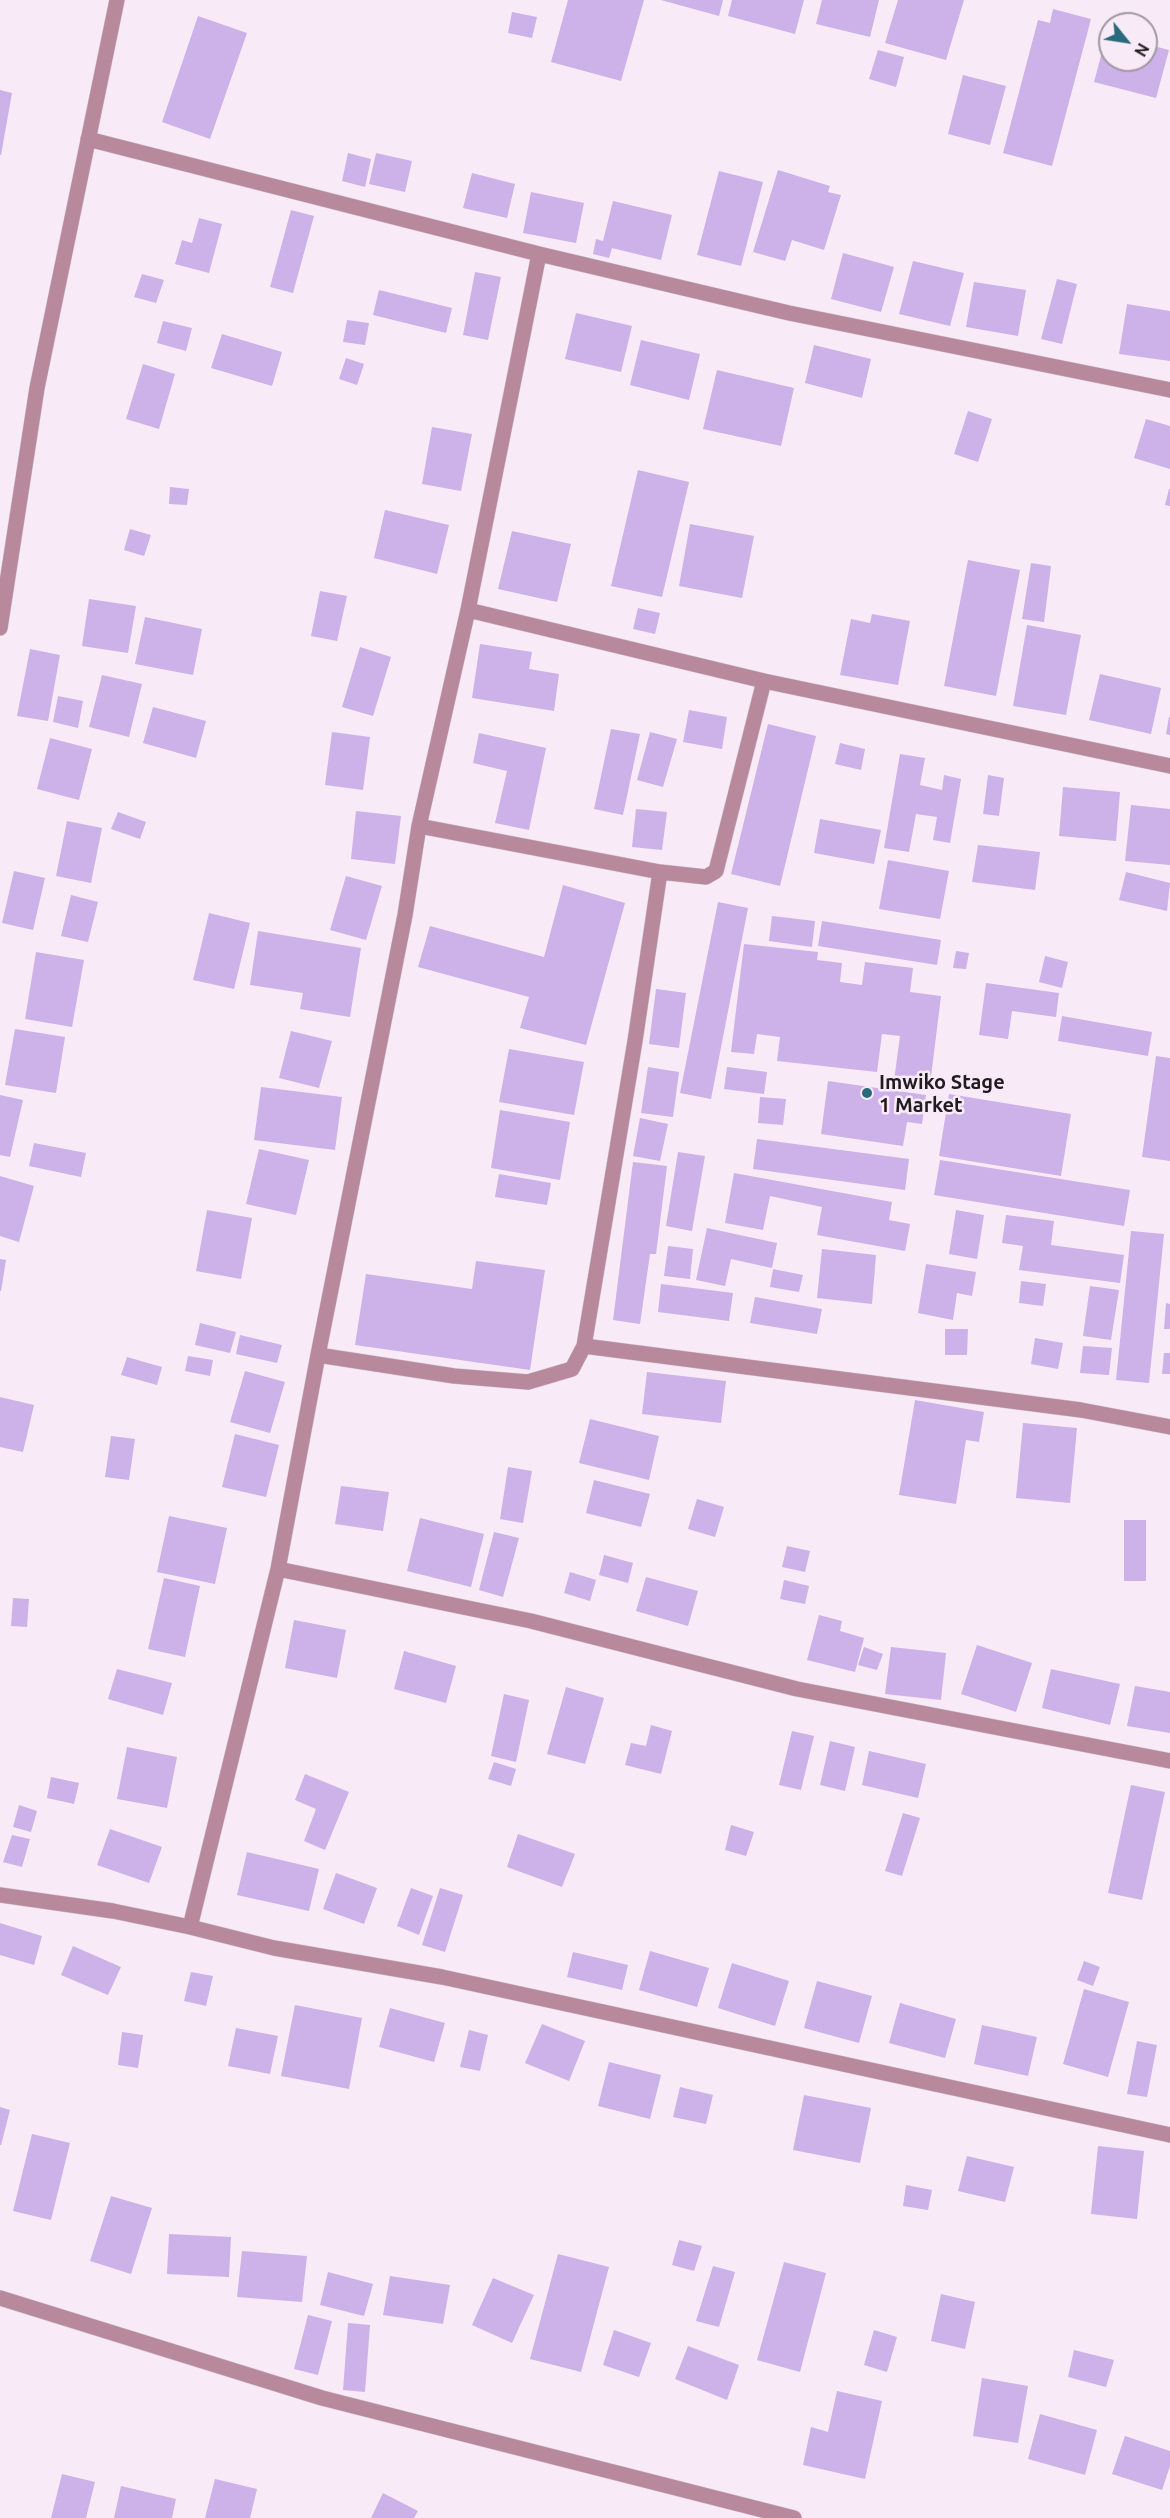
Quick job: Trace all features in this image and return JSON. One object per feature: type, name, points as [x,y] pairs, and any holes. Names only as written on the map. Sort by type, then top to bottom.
[{"type":"street","points":[[0,628],[37,388],[117,0]]},
{"type":"street","points":[[88,139],[539,254],[789,313],[1170,390]]},
{"type":"street","points":[[190,1927],[278,1569],[405,915],[419,826],[468,610],[539,254]]},
{"type":"street","points":[[468,610],[765,681],[1170,766]]},
{"type":"street","points":[[419,826],[660,872],[706,878],[716,871],[765,681]]},
{"type":"street","points":[[318,1355],[454,1376],[528,1382],[572,1369],[584,1346],[635,1041],[660,872]]},
{"type":"street","points":[[584,1346],[1081,1410],[1170,1427]]},
{"type":"street","points":[[278,1569],[531,1621],[797,1689],[1170,1761]]},
{"type":"street","points":[[0,1895],[113,1911],[273,1948],[442,1977],[1170,2135]]},
{"type":"street","points":[[0,2298],[322,2398],[794,2518]]},
{"type":"building","points":[[568,0],[644,0],[621,81],[551,62]]},
{"type":"building","points":[[661,0],[723,0],[719,16]]},
{"type":"building","points":[[732,0],[804,0],[795,34],[728,16]]},
{"type":"building","points":[[822,0],[879,0],[870,37],[816,24]]},
{"type":"building","points":[[898,0],[964,0],[946,60],[885,43]]},
{"type":"building","points":[[1053,9],[1091,19],[1052,166],[1003,153],[1038,20],[1050,23]]},
{"type":"building","points":[[512,12],[537,17],[532,38],[508,33]]},
{"type":"building","points":[[198,16],[247,33],[210,139],[162,122]]},
{"type":"building","points":[[1158,47],[1169,50],[1156,98],[1094,82],[1098,67],[1098,72],[1158,72]]},
{"type":"building","points":[[878,50],[904,57],[896,87],[869,79]]},
{"type":"building","points":[[963,75],[1006,86],[990,145],[948,134]]},
{"type":"building","points":[[0,90],[12,93],[1,155],[0,155]]},
{"type":"building","points":[[348,153],[371,159],[365,187],[342,181]]},
{"type":"building","points":[[376,153],[412,161],[405,192],[369,184]]},
{"type":"building","points":[[778,170],[830,186],[828,192],[841,195],[824,250],[792,240],[785,261],[753,252]]},
{"type":"building","points":[[719,171],[763,182],[741,266],[697,255]]},
{"type":"building","points":[[472,173],[515,184],[507,218],[463,208]]},
{"type":"building","points":[[531,192],[584,203],[576,243],[523,233]]},
{"type":"building","points":[[613,201],[672,215],[661,260],[612,248],[609,258],[593,254],[596,239],[603,241]]},
{"type":"building","points":[[291,210],[314,216],[293,293],[270,287]]},
{"type":"building","points":[[199,218],[222,224],[209,273],[175,264],[182,240],[192,243]]},
{"type":"building","points":[[843,253],[894,267],[881,312],[831,299]]},
{"type":"building","points":[[913,261],[964,273],[950,326],[899,314]]},
{"type":"building","points":[[475,272],[501,277],[488,340],[463,335]]},
{"type":"building","points":[[142,274],[164,280],[156,303],[134,297]]},
{"type":"building","points":[[1057,279],[1077,284],[1062,344],[1041,339]]},
{"type":"building","points":[[974,282],[1026,290],[1018,336],[966,327]]},
{"type":"building","points":[[379,290],[452,308],[446,333],[373,315]]},
{"type":"building","points":[[1127,304],[1170,311],[1170,361],[1119,354]]},
{"type":"building","points":[[576,313],[632,326],[621,372],[565,359]]},
{"type":"building","points":[[347,320],[369,323],[365,345],[343,342]]},
{"type":"building","points":[[163,321],[192,328],[186,351],[157,343]]},
{"type":"building","points":[[222,334],[282,352],[272,386],[211,368]]},
{"type":"building","points":[[641,340],[700,354],[689,400],[630,385]]},
{"type":"building","points":[[814,345],[871,359],[862,398],[805,383]]},
{"type":"building","points":[[346,358],[364,364],[357,385],[339,379]]},
{"type":"building","points":[[143,364],[175,374],[159,429],[126,419]]},
{"type":"building","points":[[717,370],[794,388],[781,446],[703,429]]},
{"type":"building","points":[[968,411],[992,419],[978,462],[954,454]]},
{"type":"building","points":[[1146,419],[1170,426],[1170,469],[1134,458]]},
{"type":"building","points":[[432,427],[472,434],[461,491],[422,484]]},
{"type":"building","points":[[638,470],[689,482],[662,597],[611,586]]},
{"type":"building","points":[[170,487],[189,489],[187,505],[169,504]]},
{"type":"building","points":[[1170,489],[1170,506],[1165,505]]},
{"type":"building","points":[[385,510],[449,525],[437,574],[374,558]]},
{"type":"building","points":[[690,524],[754,536],[742,598],[679,586]]},
{"type":"building","points":[[130,529],[151,535],[144,556],[124,550]]},
{"type":"building","points":[[512,531],[571,544],[557,602],[498,589]]},
{"type":"building","points":[[968,560],[1020,570],[996,696],[944,686]]},
{"type":"building","points":[[1031,563],[1051,566],[1044,622],[1022,619]]},
{"type":"building","points":[[320,591],[347,596],[337,641],[311,636]]},
{"type":"building","points":[[89,599],[136,606],[128,653],[82,646]]},
{"type":"building","points":[[638,608],[660,613],[655,634],[633,629]]},
{"type":"building","points":[[872,614],[910,621],[898,685],[840,675],[851,619],[870,623]]},
{"type":"building","points":[[145,617],[202,629],[193,675],[135,664]]},
{"type":"building","points":[[1027,625],[1081,635],[1066,715],[1013,706]]},
{"type":"building","points":[[480,644],[532,652],[529,669],[559,674],[554,711],[472,698]]},
{"type":"building","points":[[360,647],[391,657],[373,716],[342,707]]},
{"type":"building","points":[[30,649],[60,655],[48,721],[17,716]]},
{"type":"building","points":[[1100,674],[1161,688],[1151,734],[1089,720]]},
{"type":"building","points":[[102,675],[142,684],[129,737],[89,727]]},
{"type":"building","points":[[58,696],[83,701],[78,728],[53,722]]},
{"type":"building","points":[[153,707],[206,721],[196,758],[143,743]]},
{"type":"building","points":[[689,710],[727,717],[722,749],[683,742]]},
{"type":"building","points":[[1170,717],[1170,735],[1166,734]]},
{"type":"building","points":[[768,724],[816,736],[780,886],[731,874]]},
{"type":"building","points":[[611,729],[640,734],[623,815],[594,809]]},
{"type":"building","points":[[332,732],[370,737],[363,790],[325,785]]},
{"type":"building","points":[[650,732],[677,739],[663,787],[637,780]]},
{"type":"building","points":[[479,733],[546,748],[529,830],[495,823],[507,771],[473,763]]},
{"type":"building","points":[[50,738],[92,749],[79,800],[37,789]]},
{"type":"building","points":[[840,743],[865,749],[861,770],[835,764]]},
{"type":"building","points":[[900,754],[925,758],[920,785],[942,790],[944,775],[961,779],[950,843],[933,840],[937,817],[916,814],[909,852],[884,848]]},
{"type":"building","points":[[988,775],[1004,778],[999,816],[983,814]]},
{"type":"building","points":[[1063,787],[1120,792],[1116,841],[1059,836]]},
{"type":"building","points":[[1131,805],[1170,809],[1170,865],[1125,861]]},
{"type":"building","points":[[636,809],[667,812],[662,850],[632,847]]},
{"type":"building","points":[[356,811],[401,816],[395,864],[351,859]]},
{"type":"building","points":[[118,812],[146,822],[140,839],[111,829]]},
{"type":"building","points":[[820,819],[881,830],[874,864],[814,853]]},
{"type":"building","points":[[67,821],[102,828],[91,883],[56,876]]},
{"type":"building","points":[[978,845],[1040,852],[1035,890],[972,882]]},
{"type":"building","points":[[888,860],[949,871],[940,919],[879,909]]},
{"type":"building","points":[[14,871],[45,878],[33,930],[2,923]]},
{"type":"building","points":[[1126,872],[1170,883],[1167,911],[1119,900]]},
{"type":"building","points":[[346,876],[382,886],[366,940],[330,930]]},
{"type":"building","points":[[563,885],[625,903],[586,1045],[520,1028],[529,997],[418,967],[430,926],[544,957]]},
{"type":"building","points":[[71,895],[98,902],[88,942],[61,936]]},
{"type":"building","points":[[718,902],[748,908],[711,1099],[680,1093]]},
{"type":"building","points":[[209,913],[250,923],[234,989],[193,980]]},
{"type":"building","points":[[772,916],[815,921],[812,947],[769,941]]},
{"type":"building","points":[[822,921],[941,940],[937,965],[818,946]]},
{"type":"building","points":[[258,931],[361,948],[350,1017],[300,1009],[303,993],[250,985]]},
{"type":"building","points":[[744,944],[818,952],[817,960],[842,963],[840,982],[862,985],[865,962],[913,968],[910,992],[941,996],[930,1085],[894,1081],[900,1036],[882,1034],[877,1072],[777,1061],[780,1037],[757,1034],[754,1054],[731,1052]]},
{"type":"building","points":[[956,951],[969,953],[966,969],[953,968]]},
{"type":"building","points":[[36,952],[84,960],[72,1027],[25,1019]]},
{"type":"building","points":[[1045,956],[1068,962],[1062,988],[1039,982]]},
{"type":"building","points":[[986,983],[1059,993],[1056,1017],[1012,1011],[1008,1039],[979,1035]]},
{"type":"building","points":[[656,989],[686,993],[679,1048],[649,1044]]},
{"type":"building","points":[[1062,1016],[1152,1032],[1148,1056],[1058,1041]]},
{"type":"building","points":[[15,1029],[65,1037],[56,1093],[5,1085]]},
{"type":"building","points":[[291,1031],[332,1041],[319,1088],[279,1078]]},
{"type":"building","points":[[509,1049],[584,1062],[574,1115],[499,1102]]},
{"type":"building","points":[[1156,1056],[1170,1058],[1170,1161],[1142,1157]]},
{"type":"building","points":[[648,1067],[679,1072],[673,1117],[641,1113]]},
{"type":"building","points":[[727,1067],[767,1072],[764,1094],[724,1089]]},
{"type":"building","points":[[828,1081],[926,1095],[922,1124],[907,1122],[903,1146],[821,1134]]},
{"type":"building","points":[[261,1087],[342,1097],[335,1150],[254,1140]]},
{"type":"building","points":[[949,1094],[1071,1114],[1061,1176],[939,1156]]},
{"type":"building","points":[[0,1095],[23,1100],[10,1157],[0,1155]]},
{"type":"building","points":[[760,1097],[786,1099],[783,1125],[758,1123]]},
{"type":"building","points":[[500,1110],[570,1122],[560,1180],[491,1168]]},
{"type":"building","points":[[640,1118],[668,1124],[660,1161],[633,1156]]},
{"type":"building","points":[[757,1139],[909,1159],[905,1190],[753,1169]]},
{"type":"building","points":[[34,1143],[86,1153],[81,1177],[29,1166]]},
{"type":"building","points":[[259,1149],[309,1160],[296,1215],[246,1204]]},
{"type":"building","points":[[678,1152],[705,1156],[692,1231],[666,1226]]},
{"type":"building","points":[[940,1160],[1130,1190],[1124,1226],[934,1195]]},
{"type":"building","points":[[633,1162],[667,1166],[656,1254],[650,1254],[640,1324],[613,1320]]},
{"type":"building","points":[[734,1173],[892,1202],[889,1220],[910,1224],[905,1251],[817,1235],[822,1207],[770,1196],[763,1230],[725,1223]]},
{"type":"building","points":[[499,1174],[551,1183],[547,1205],[495,1197]]},
{"type":"building","points":[[0,1176],[34,1186],[19,1242],[0,1236]]},
{"type":"building","points":[[207,1210],[252,1218],[241,1279],[196,1271]]},
{"type":"building","points":[[956,1210],[984,1215],[977,1259],[949,1254]]},
{"type":"building","points":[[1006,1215],[1054,1221],[1051,1245],[1124,1255],[1120,1283],[1019,1270],[1023,1246],[1002,1243]]},
{"type":"building","points":[[707,1228],[777,1243],[772,1268],[731,1259],[725,1286],[696,1280]]},
{"type":"building","points":[[1131,1231],[1164,1234],[1149,1383],[1116,1380]]},
{"type":"building","points":[[668,1246],[693,1249],[690,1279],[664,1276]]},
{"type":"building","points":[[822,1249],[876,1255],[872,1304],[817,1298]]},
{"type":"building","points":[[0,1259],[6,1260],[1,1291],[0,1291]]},
{"type":"building","points":[[476,1261],[545,1270],[530,1370],[355,1345],[366,1274],[472,1289]]},
{"type":"building","points":[[926,1264],[976,1272],[972,1296],[957,1293],[953,1320],[918,1313]]},
{"type":"building","points":[[773,1269],[803,1275],[799,1292],[770,1287]]},
{"type":"building","points":[[1021,1281],[1046,1284],[1043,1306],[1019,1303]]},
{"type":"building","points":[[661,1284],[733,1293],[729,1321],[658,1312]]},
{"type":"building","points":[[1090,1286],[1119,1290],[1111,1340],[1083,1336]]},
{"type":"building","points":[[755,1297],[822,1309],[817,1334],[750,1323]]},
{"type":"building","points":[[1166,1303],[1170,1304],[1170,1329],[1164,1329]]},
{"type":"building","points":[[200,1323],[236,1332],[230,1353],[195,1345]]},
{"type":"building","points":[[945,1329],[968,1329],[967,1355],[945,1355]]},
{"type":"building","points":[[240,1335],[282,1345],[277,1363],[236,1354]]},
{"type":"building","points":[[1035,1338],[1063,1343],[1058,1369],[1031,1364]]},
{"type":"building","points":[[1083,1346],[1112,1348],[1109,1375],[1080,1373]]},
{"type":"building","points":[[1164,1353],[1170,1353],[1170,1374],[1162,1374]]},
{"type":"building","points":[[188,1356],[213,1360],[210,1376],[185,1371]]},
{"type":"building","points":[[127,1357],[162,1367],[157,1385],[121,1375]]},
{"type":"building","points":[[245,1371],[285,1382],[270,1433],[230,1422]]},
{"type":"building","points":[[647,1372],[726,1381],[721,1423],[642,1414]]},
{"type":"building","points":[[0,1397],[34,1405],[23,1452],[0,1447]]},
{"type":"building","points":[[915,1400],[984,1412],[979,1442],[966,1440],[956,1504],[899,1495]]},
{"type":"building","points":[[590,1419],[659,1436],[649,1480],[579,1463]]},
{"type":"building","points":[[1023,1423],[1077,1428],[1070,1503],[1016,1498]]},
{"type":"building","points":[[235,1434],[279,1445],[266,1497],[222,1487]]},
{"type":"building","points":[[111,1436],[135,1439],[129,1480],[105,1477]]},
{"type":"building","points":[[508,1467],[532,1471],[523,1523],[500,1519]]},
{"type":"building","points":[[594,1480],[650,1494],[641,1527],[586,1513]]},
{"type":"building","points":[[341,1486],[389,1492],[383,1531],[335,1524]]},
{"type":"building","points":[[697,1499],[724,1507],[715,1537],[688,1529]]},
{"type":"building","points":[[169,1516],[227,1528],[215,1584],[157,1572]]},
{"type":"building","points":[[420,1518],[484,1534],[471,1587],[407,1571]]},
{"type":"building","points":[[1124,1520],[1146,1520],[1146,1581],[1124,1581]]},
{"type":"building","points":[[494,1532],[519,1538],[503,1597],[479,1590]]},
{"type":"building","points":[[787,1546],[810,1551],[805,1572],[782,1567]]},
{"type":"building","points":[[604,1555],[633,1563],[628,1583],[599,1575]]},
{"type":"building","points":[[570,1572],[596,1580],[590,1601],[564,1593]]},
{"type":"building","points":[[646,1577],[698,1591],[688,1626],[636,1611]]},
{"type":"building","points":[[164,1578],[200,1586],[185,1657],[148,1649]]},
{"type":"building","points":[[784,1580],[809,1586],[805,1604],[780,1599]]},
{"type":"building","points":[[13,1598],[29,1599],[27,1627],[11,1626]]},
{"type":"building","points":[[819,1615],[842,1621],[840,1631],[864,1638],[855,1672],[807,1660]]},
{"type":"building","points":[[294,1620],[346,1630],[337,1678],[285,1668]]},
{"type":"building","points":[[977,1645],[1032,1663],[1016,1712],[961,1694]]},
{"type":"building","points":[[864,1647],[883,1654],[877,1670],[858,1665]]},
{"type":"building","points":[[891,1647],[946,1653],[941,1700],[885,1694]]},
{"type":"building","points":[[404,1651],[456,1666],[446,1703],[394,1689]]},
{"type":"building","points":[[117,1669],[172,1683],[163,1715],[108,1699]]},
{"type":"building","points":[[1051,1669],[1120,1684],[1110,1725],[1042,1708]]},
{"type":"building","points":[[1135,1686],[1170,1692],[1170,1733],[1127,1726]]},
{"type":"building","points":[[566,1687],[604,1698],[585,1764],[547,1754]]},
{"type":"building","points":[[504,1694],[529,1700],[516,1762],[491,1756]]},
{"type":"building","points":[[651,1725],[672,1731],[661,1774],[625,1765],[631,1743],[646,1746]]},
{"type":"building","points":[[792,1731],[814,1736],[801,1790],[779,1785]]},
{"type":"building","points":[[830,1741],[855,1747],[845,1791],[820,1785]]},
{"type":"building","points":[[127,1747],[177,1757],[167,1808],[117,1799]]},
{"type":"building","points":[[869,1751],[926,1764],[918,1798],[862,1785]]},
{"type":"building","points":[[494,1762],[516,1769],[511,1786],[488,1779]]},
{"type":"building","points":[[305,1774],[349,1792],[325,1850],[304,1841],[316,1809],[295,1800]]},
{"type":"building","points":[[51,1777],[79,1783],[74,1804],[47,1798]]},
{"type":"building","points":[[1131,1785],[1165,1792],[1142,1900],[1108,1893]]},
{"type":"building","points":[[19,1805],[37,1811],[31,1832],[13,1827]]},
{"type":"building","points":[[903,1813],[920,1818],[902,1876],[885,1871]]},
{"type":"building","points":[[731,1825],[754,1832],[746,1856],[725,1850]]},
{"type":"building","points":[[110,1829],[162,1847],[149,1883],[97,1865]]},
{"type":"building","points":[[518,1834],[575,1854],[562,1887],[507,1867]]},
{"type":"building","points":[[12,1835],[30,1839],[22,1867],[3,1862]]},
{"type":"building","points":[[247,1852],[319,1869],[309,1911],[237,1895]]},
{"type":"building","points":[[336,1873],[377,1888],[364,1924],[323,1909]]},
{"type":"building","points":[[411,1888],[433,1896],[419,1935],[397,1926]]},
{"type":"building","points":[[440,1888],[463,1895],[445,1952],[422,1945]]},
{"type":"building","points":[[0,1923],[42,1936],[34,1965],[0,1955]]},
{"type":"building","points":[[73,1946],[121,1967],[108,1995],[61,1975]]},
{"type":"building","points":[[650,1951],[709,1968],[697,2007],[639,1990]]},
{"type":"building","points":[[573,1952],[628,1965],[622,1990],[567,1977]]},
{"type":"building","points":[[1084,1961],[1100,1967],[1093,1986],[1077,1980]]},
{"type":"building","points":[[732,1963],[789,1981],[775,2026],[718,2008]]},
{"type":"building","points":[[191,1972],[213,1976],[206,2006],[184,2001]]},
{"type":"building","points":[[817,1981],[872,1996],[859,2043],[804,2028]]},
{"type":"building","points":[[1084,1989],[1129,2002],[1108,2077],[1063,2064]]},
{"type":"building","points":[[900,2003],[956,2019],[945,2058],[889,2043]]},
{"type":"building","points":[[295,2005],[362,2018],[349,2089],[281,2076]]},
{"type":"building","points":[[390,2008],[445,2023],[434,2062],[379,2047]]},
{"type":"building","points":[[542,2024],[585,2041],[569,2081],[525,2063]]},
{"type":"building","points":[[982,2025],[1037,2037],[1028,2076],[974,2064]]},
{"type":"building","points":[[236,2028],[278,2036],[270,2074],[228,2066]]},
{"type":"building","points":[[469,2030],[488,2035],[480,2071],[460,2067]]},
{"type":"building","points":[[122,2032],[143,2035],[138,2068],[118,2065]]},
{"type":"building","points":[[1137,2041],[1157,2045],[1147,2097],[1127,2094]]},
{"type":"building","points":[[609,2062],[661,2075],[650,2119],[598,2106]]},
{"type":"building","points":[[680,2087],[713,2095],[706,2124],[673,2117]]},
{"type":"building","points":[[804,2095],[871,2108],[860,2163],[793,2150]]},
{"type":"building","points":[[0,2107],[10,2110],[1,2145],[0,2145]]},
{"type":"building","points":[[32,2134],[70,2143],[51,2220],[13,2211]]},
{"type":"building","points":[[1098,2146],[1144,2151],[1137,2219],[1091,2214]]},
{"type":"building","points":[[967,2156],[1014,2167],[1005,2202],[958,2191]]},
{"type":"building","points":[[906,2185],[932,2190],[928,2210],[903,2206]]},
{"type":"building","points":[[111,2196],[152,2208],[131,2274],[90,2261]]},
{"type":"building","points":[[169,2234],[231,2237],[229,2277],[167,2274]]},
{"type":"building","points":[[679,2240],[702,2246],[694,2271],[672,2265]]},
{"type":"building","points":[[242,2251],[307,2256],[302,2302],[237,2297]]},
{"type":"building","points":[[558,2254],[609,2267],[581,2372],[530,2359]]},
{"type":"building","points":[[784,2262],[826,2273],[800,2372],[757,2360]]},
{"type":"building","points":[[713,2266],[735,2272],[719,2327],[696,2321]]},
{"type":"building","points":[[328,2272],[373,2284],[364,2316],[320,2305]]},
{"type":"building","points":[[390,2276],[450,2285],[443,2324],[383,2315]]},
{"type":"building","points":[[493,2278],[534,2295],[512,2343],[472,2325]]},
{"type":"building","points":[[941,2294],[975,2302],[965,2349],[931,2341]]},
{"type":"building","points":[[308,2315],[332,2321],[318,2375],[294,2369]]},
{"type":"building","points":[[348,2323],[370,2325],[365,2392],[343,2390]]},
{"type":"building","points":[[614,2330],[651,2343],[639,2377],[603,2365]]},
{"type":"building","points":[[874,2330],[897,2337],[887,2372],[864,2365]]},
{"type":"building","points":[[688,2346],[739,2365],[727,2400],[675,2379]]},
{"type":"building","points":[[1074,2350],[1114,2360],[1106,2387],[1068,2377]]},
{"type":"building","points":[[982,2378],[1028,2386],[1018,2443],[973,2436]]},
{"type":"building","points":[[837,2391],[882,2401],[865,2479],[803,2465],[811,2427],[828,2432]]},
{"type":"building","points":[[1040,2414],[1097,2430],[1085,2475],[1028,2459]]},
{"type":"building","points":[[1125,2436],[1170,2451],[1170,2466],[1162,2490],[1112,2474]]},
{"type":"building","points":[[62,2474],[95,2482],[86,2518],[51,2518]]},
{"type":"building","points":[[215,2479],[257,2489],[250,2518],[205,2518]]},
{"type":"building","points":[[121,2486],[176,2499],[172,2518],[114,2518]]},
{"type":"building","points":[[383,2493],[418,2511],[414,2518],[371,2518]]},
{"type":"place","name":"Imwiko Stage 1 Market","points":[[867,1093]]}]
